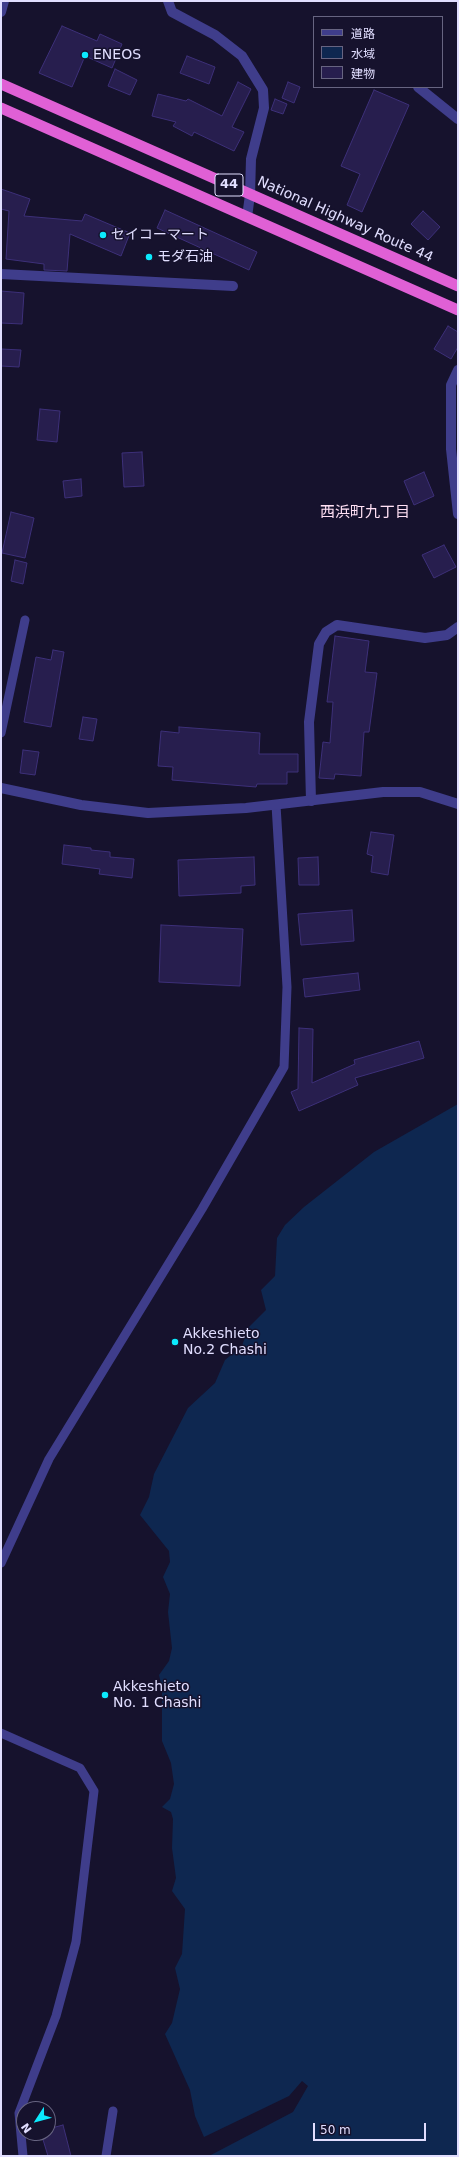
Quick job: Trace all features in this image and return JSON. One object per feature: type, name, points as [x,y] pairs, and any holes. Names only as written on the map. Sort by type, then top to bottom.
[{"type":"highway","name":"National Highway Route 44","points":[[1,84],[458,286]]},
{"type":"highway","name":"44","points":[[1,108],[458,310]]},
{"type":"street","points":[[1,12],[4,1]]},
{"type":"street","points":[[168,1],[172,12],[215,35],[242,56],[263,90],[264,108],[251,159],[250,195],[247,217]]},
{"type":"street","points":[[419,88],[458,119]]},
{"type":"street","points":[[1,274],[233,286]]},
{"type":"street","points":[[458,370],[451,385],[451,449],[458,514]]},
{"type":"street","points":[[310,801],[309,722],[319,644],[326,632],[336,626],[425,638],[448,635],[458,627]]},
{"type":"street","points":[[1,788],[81,805],[148,813],[246,808],[383,792],[420,792],[458,804]]},
{"type":"lane","points":[[1,733],[25,620]]},
{"type":"lane","points":[[1,1563],[49,1460],[202,1209],[284,1067],[287,987],[276,805]]},
{"type":"lane","points":[[1,1733],[80,1768],[94,1791],[76,1942],[56,2016],[19,2113],[23,2156]]},
{"type":"lane","points":[[106,2156],[113,2111]]},
{"type":"water","points":[[458,1104],[458,2156],[209,2156],[293,2112],[308,2086],[302,2081],[289,2096],[204,2137],[195,2116],[190,2090],[165,2034],[172,2023],[180,1989],[175,1968],[182,1954],[185,1909],[172,1891],[176,1878],[172,1848],[173,1819],[171,1812],[162,1807],[170,1799],[174,1784],[171,1763],[162,1741],[162,1688],[159,1675],[169,1661],[172,1648],[168,1612],[170,1594],[163,1577],[170,1562],[169,1551],[140,1515],[149,1497],[154,1474],[188,1408],[215,1383],[225,1360],[242,1346],[248,1328],[266,1310],[261,1290],[275,1276],[277,1238],[285,1225],[304,1207],[374,1152]]},
{"type":"building","points":[[62,26],[97,41],[100,34],[122,44],[112,68],[85,56],[72,87],[39,73]]},
{"type":"building","points":[[187,56],[215,67],[209,84],[180,73]]},
{"type":"building","points":[[115,69],[137,80],[130,95],[108,86]]},
{"type":"building","points":[[238,82],[251,89],[232,127],[244,132],[234,151],[194,132],[192,136],[173,126],[176,122],[152,116],[158,94],[186,101],[188,99],[222,116]]},
{"type":"building","points":[[288,82],[300,87],[294,103],[282,98]]},
{"type":"building","points":[[374,90],[409,105],[362,212],[347,205],[360,174],[341,166]]},
{"type":"building","points":[[275,99],[287,104],[283,114],[271,110]]},
{"type":"building","points":[[1,189],[30,199],[24,216],[82,221],[85,214],[130,233],[121,256],[70,234],[67,271],[44,270],[44,264],[6,259],[9,211],[1,209]]},
{"type":"building","points":[[165,210],[257,252],[249,270],[157,228]]},
{"type":"building","points":[[423,211],[440,227],[428,240],[411,224]]},
{"type":"building","points":[[1,291],[24,293],[22,324],[1,323]]},
{"type":"building","points":[[448,326],[458,332],[458,347],[451,359],[434,349]]},
{"type":"building","points":[[1,349],[21,350],[19,367],[1,366]]},
{"type":"building","points":[[40,409],[60,411],[57,442],[37,440]]},
{"type":"building","points":[[142,452],[144,486],[124,487],[122,453]]},
{"type":"building","points":[[424,472],[434,496],[414,505],[404,481]]},
{"type":"building","points":[[81,479],[82,496],[65,498],[63,481]]},
{"type":"building","points":[[11,512],[34,518],[25,558],[2,553]]},
{"type":"building","points":[[444,545],[456,567],[434,578],[422,555]]},
{"type":"building","points":[[15,560],[27,563],[23,584],[11,581]]},
{"type":"building","points":[[335,636],[369,641],[365,672],[377,673],[369,732],[364,732],[361,776],[335,774],[334,779],[319,778],[323,742],[330,743],[333,702],[327,702]]},
{"type":"building","points":[[53,650],[64,652],[51,727],[24,722],[36,657],[51,660]]},
{"type":"building","points":[[83,717],[97,719],[93,741],[79,739]]},
{"type":"building","points":[[179,727],[260,733],[259,754],[298,754],[298,772],[287,772],[287,784],[257,784],[256,787],[172,780],[173,767],[158,766],[161,731],[179,733]]},
{"type":"building","points":[[23,750],[39,752],[35,775],[20,773]]},
{"type":"building","points":[[371,832],[394,835],[388,875],[371,872],[373,856],[367,854]]},
{"type":"building","points":[[64,845],[110,852],[110,857],[134,859],[132,878],[99,874],[100,869],[62,864]]},
{"type":"building","points":[[254,857],[255,885],[241,886],[241,893],[179,896],[178,860]]},
{"type":"building","points":[[318,857],[319,885],[299,885],[298,858]]},
{"type":"building","points":[[352,910],[354,941],[301,945],[298,914]]},
{"type":"building","points":[[161,925],[243,929],[240,986],[159,982]]},
{"type":"building","points":[[358,973],[360,990],[305,997],[303,979]]},
{"type":"building","points":[[299,1028],[313,1029],[312,1083],[355,1064],[354,1060],[419,1041],[424,1058],[355,1078],[358,1085],[299,1111],[291,1092],[298,1089]]},
{"type":"building","points":[[63,2125],[71,2156],[48,2156],[43,2141],[56,2141],[56,2127]]},
{"type":"place","name":"ENEOS","points":[[85,55]]},
{"type":"place","name":"セイコーマート","points":[[103,235]]},
{"type":"place","name":"モダ石油","points":[[149,257]]},
{"type":"place","name":"Akkeshieto No.2 Chashi","points":[[175,1342]]},
{"type":"place","name":"Akkeshieto No. 1 Chashi","points":[[105,1695]]},
{"type":"district","name":"西浜町九丁目","points":[[365,513]]}]
